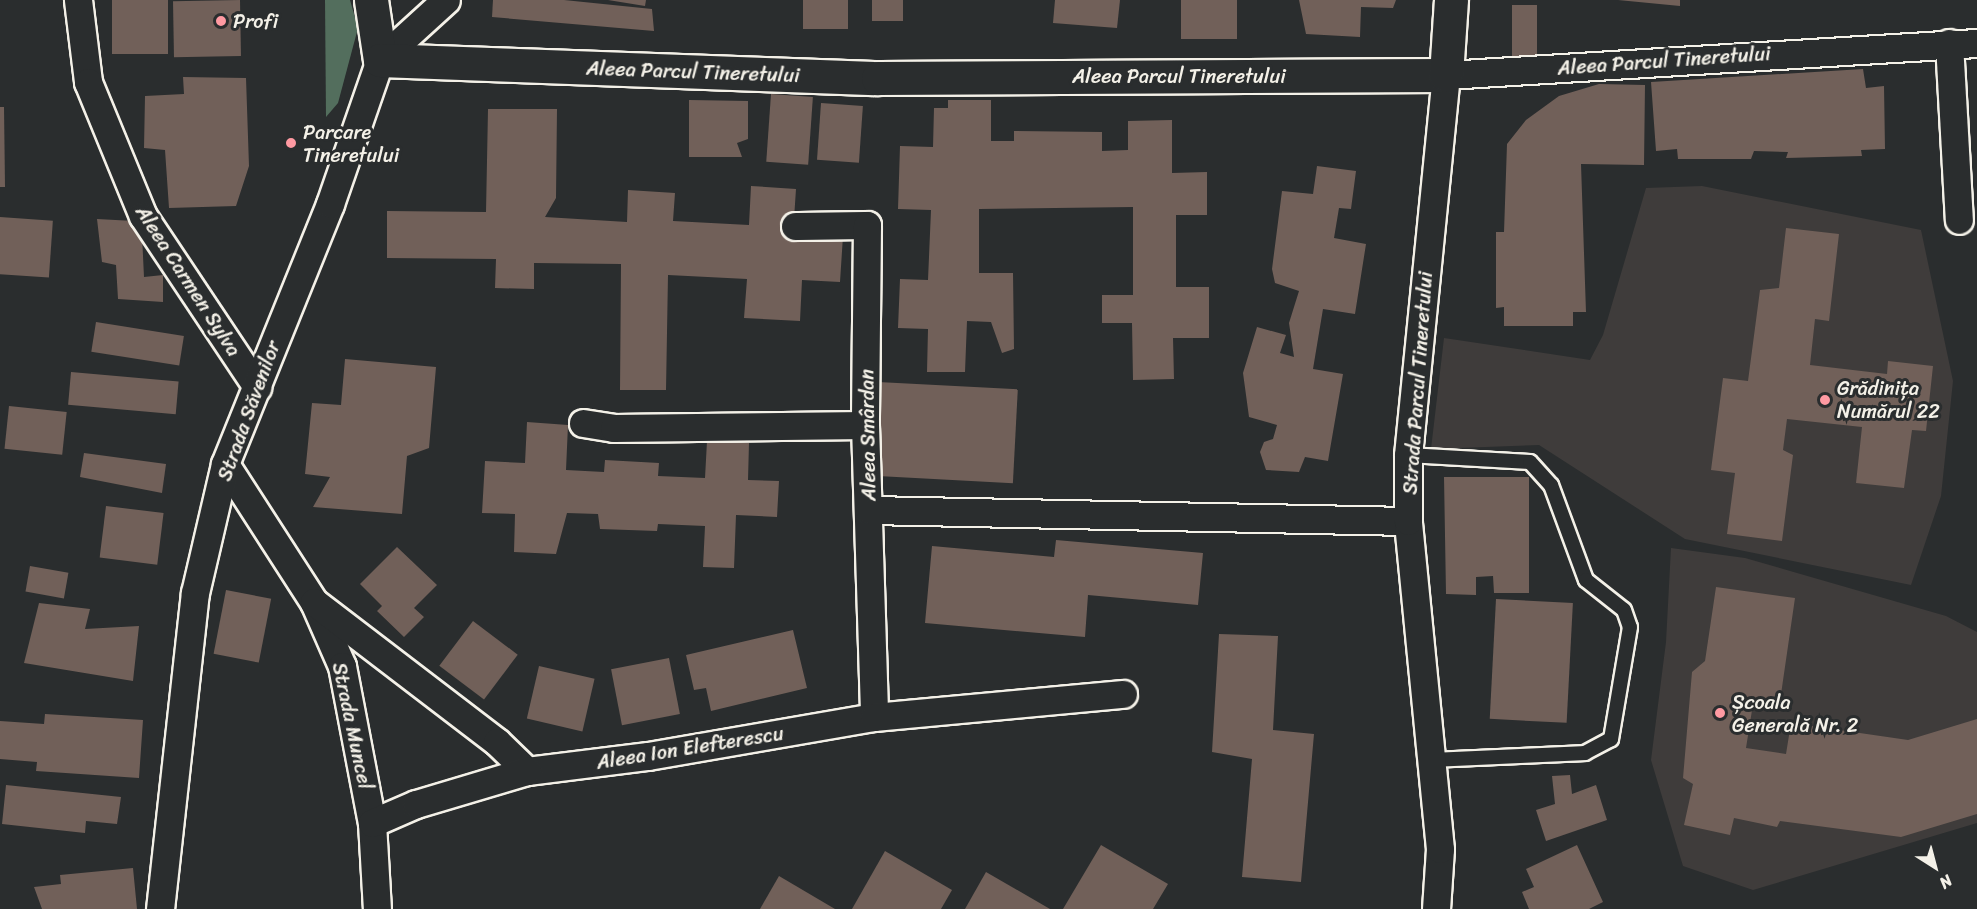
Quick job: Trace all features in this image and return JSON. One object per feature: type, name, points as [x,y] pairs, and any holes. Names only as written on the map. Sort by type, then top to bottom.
[{"type":"street","name":"Aleea Carmen Sylva","points":[[78,0],[87,82],[142,216],[257,387]]},
{"type":"street","name":"Strada Săvenilor","points":[[160,909],[195,593],[225,464],[257,387],[380,60],[371,0]]},
{"type":"street","points":[[380,60],[446,0]]},
{"type":"street","name":"Strada Parcul Tineretului","points":[[1436,909],[1441,885],[1433,760],[1408,521],[1408,455],[1446,75],[1451,0]]},
{"type":"street","points":[[1949,43],[1959,220]]},
{"type":"street","name":"Aleea Parcul Tineretului","points":[[380,60],[878,78],[1446,75],[1977,43]]},
{"type":"street","name":"Aleea Smârdan","points":[[795,226],[867,225],[865,425],[874,717]]},
{"type":"street","points":[[583,423],[614,428],[865,425]]},
{"type":"street","name":"Strada Muncel","points":[[225,464],[314,602],[342,666],[372,823],[377,909]]},
{"type":"street","points":[[869,510],[1408,521]]},
{"type":"street","points":[[314,602],[527,771]]},
{"type":"street","name":"Aleea Ion Elefterescu","points":[[372,823],[416,804],[527,771],[648,756],[874,717],[1123,694]]},
{"type":"lane","points":[[1408,455],[1530,462],[1551,485],[1586,580],[1624,610],[1630,627],[1611,739],[1586,753],[1433,760]]},
{"type":"shaded area","points":[[1702,186],[1921,230],[1953,381],[1941,496],[1911,585],[1685,539],[1539,445],[1431,449],[1444,338],[1590,360],[1603,335],[1646,188]]},
{"type":"shaded area","points":[[1671,548],[1745,558],[1946,616],[1977,632],[1977,823],[1753,890],[1683,866],[1651,760],[1666,642]]},
{"type":"green space","points":[[325,0],[350,0],[358,28],[338,103],[326,117]]},
{"type":"building","points":[[112,0],[168,0],[168,54],[112,54]]},
{"type":"building","points":[[240,0],[241,56],[174,57],[173,1]]},
{"type":"building","points":[[493,0],[564,0],[652,9],[654,31],[492,17]]},
{"type":"building","points":[[608,0],[646,0],[645,6]]},
{"type":"building","points":[[803,0],[848,0],[848,29],[803,29]]},
{"type":"building","points":[[872,0],[903,0],[903,21],[872,21]]},
{"type":"building","points":[[1055,0],[1120,0],[1117,28],[1053,23]]},
{"type":"building","points":[[1181,0],[1237,0],[1237,39],[1181,39]]},
{"type":"building","points":[[1299,0],[1396,0],[1393,8],[1361,7],[1360,37],[1306,34]]},
{"type":"building","points":[[1618,0],[1680,0],[1680,6]]},
{"type":"building","points":[[1512,5],[1537,5],[1537,56],[1512,56]]},
{"type":"building","points":[[1863,69],[1866,88],[1884,86],[1885,149],[1861,150],[1862,156],[1786,158],[1788,152],[1754,151],[1751,159],[1678,159],[1677,149],[1656,151],[1651,82]]},
{"type":"building","points":[[183,77],[246,78],[249,166],[236,206],[169,208],[165,150],[144,148],[145,96],[184,94]]},
{"type":"building","points":[[1599,84],[1645,85],[1644,165],[1581,164],[1586,312],[1573,312],[1573,326],[1504,326],[1504,307],[1496,308],[1496,232],[1504,232],[1507,144],[1526,120],[1559,96]]},
{"type":"building","points":[[771,94],[813,97],[808,165],[766,162]]},
{"type":"building","points":[[689,100],[748,101],[748,139],[737,143],[742,157],[689,157]]},
{"type":"building","points":[[948,100],[991,100],[991,141],[1014,141],[1014,131],[1102,132],[1102,151],[1128,150],[1128,121],[1172,120],[1172,173],[1207,172],[1207,215],[1176,215],[1176,287],[1209,287],[1209,338],[1173,338],[1174,379],[1133,380],[1132,323],[1102,323],[1102,295],[1133,295],[1133,207],[979,209],[979,273],[1013,273],[1014,349],[1002,353],[991,322],[967,321],[965,372],[927,372],[928,329],[898,328],[900,279],[928,280],[931,210],[898,209],[900,146],[933,147],[934,108],[948,108]]},
{"type":"building","points":[[821,103],[863,106],[859,163],[817,160]]},
{"type":"building","points":[[0,107],[4,107],[5,187],[0,187]]},
{"type":"building","points":[[488,109],[557,109],[556,198],[545,217],[627,222],[628,190],[675,193],[673,221],[749,225],[751,186],[796,189],[793,234],[843,236],[840,282],[802,280],[800,321],[744,318],[747,279],[668,275],[666,390],[620,390],[621,264],[534,263],[534,289],[495,288],[496,259],[387,258],[387,211],[486,212]]},
{"type":"building","points":[[1317,166],[1356,171],[1351,209],[1339,208],[1334,238],[1366,244],[1355,314],[1323,309],[1313,369],[1343,374],[1328,461],[1305,457],[1299,472],[1266,470],[1260,452],[1264,442],[1273,439],[1277,425],[1249,417],[1243,373],[1257,327],[1286,335],[1280,353],[1294,357],[1289,323],[1299,291],[1275,283],[1272,269],[1282,191],[1313,194]]},
{"type":"building","points":[[0,217],[53,221],[49,278],[0,274]]},
{"type":"building","points":[[97,219],[134,221],[142,235],[144,277],[163,275],[163,302],[118,299],[116,265],[102,262]]},
{"type":"building","name":"Grădinița Numărul 22","points":[[1786,228],[1839,234],[1829,321],[1815,319],[1810,365],[1887,374],[1888,361],[1933,366],[1926,431],[1912,430],[1904,488],[1856,483],[1862,427],[1787,419],[1783,450],[1793,455],[1782,541],[1727,534],[1735,473],[1711,470],[1723,378],[1748,381],[1760,290],[1779,288]]},
{"type":"building","points":[[96,322],[184,336],[179,366],[91,352]]},
{"type":"building","points":[[345,359],[436,367],[429,448],[407,456],[402,514],[313,507],[330,477],[305,474],[312,403],[341,405]]},
{"type":"building","points":[[71,372],[179,381],[176,414],[68,405]]},
{"type":"building","points":[[878,382],[1018,389],[1013,483],[873,476]]},
{"type":"building","points":[[9,406],[67,412],[62,455],[5,449]]},
{"type":"building","points":[[527,422],[568,425],[566,470],[604,472],[605,460],[659,463],[658,476],[705,478],[707,441],[749,443],[748,480],[779,481],[777,517],[736,515],[734,568],[703,567],[705,526],[658,524],[657,531],[600,529],[598,514],[567,513],[556,554],[514,552],[515,514],[482,513],[485,461],[525,463]]},
{"type":"building","points":[[84,453],[166,464],[162,493],[80,477]]},
{"type":"building","points":[[1444,477],[1529,477],[1529,593],[1494,593],[1493,576],[1476,577],[1476,595],[1446,594]]},
{"type":"building","points":[[106,506],[164,513],[157,565],[100,558]]},
{"type":"building","points":[[1056,540],[1203,553],[1198,605],[1088,595],[1085,637],[925,623],[932,546],[1054,557]]},
{"type":"building","points":[[397,547],[437,585],[414,608],[424,617],[404,637],[377,611],[382,606],[360,584]]},
{"type":"building","points":[[30,566],[68,573],[64,598],[25,592]]},
{"type":"building","name":"Școala Generală Nr. 2","points":[[1716,587],[1795,598],[1779,708],[1753,704],[1746,748],[1786,754],[1791,723],[1908,740],[1977,719],[1977,814],[1901,837],[1780,821],[1777,827],[1734,818],[1730,835],[1684,825],[1693,784],[1683,778],[1692,672],[1705,661]]},
{"type":"building","points":[[226,590],[271,599],[259,663],[214,654]]},
{"type":"building","points":[[1496,599],[1573,603],[1567,723],[1490,719]]},
{"type":"building","points":[[39,603],[90,609],[85,629],[139,626],[133,681],[24,663]]},
{"type":"building","points":[[473,621],[518,655],[484,699],[439,666]]},
{"type":"building","points":[[793,630],[807,688],[711,711],[706,688],[694,690],[686,655]]},
{"type":"building","points":[[1219,634],[1278,636],[1273,730],[1314,734],[1301,882],[1242,877],[1252,759],[1212,752]]},
{"type":"building","points":[[669,658],[680,714],[622,725],[611,669]]},
{"type":"building","points":[[539,666],[595,679],[582,731],[527,719]]},
{"type":"building","points":[[45,714],[143,720],[139,778],[36,771],[37,762],[0,759],[0,721],[44,724]]},
{"type":"building","points":[[1570,775],[1572,794],[1596,785],[1607,820],[1546,841],[1536,810],[1555,804],[1552,776]]},
{"type":"building","points":[[6,785],[121,797],[117,824],[86,821],[85,833],[2,824]]},
{"type":"building","points":[[1101,845],[1168,884],[1153,909],[1063,909]]},
{"type":"building","points":[[1577,845],[1603,902],[1589,909],[1529,909],[1522,892],[1534,887],[1526,869]]},
{"type":"building","points":[[885,851],[952,890],[941,909],[852,909]]},
{"type":"building","points":[[133,868],[137,909],[42,909],[34,887],[61,884],[60,875]]},
{"type":"building","points":[[986,872],[1050,909],[965,909]]},
{"type":"building","points":[[779,876],[835,909],[760,909]]},
{"type":"place","name":"Profi","points":[[221,21]]},
{"type":"place","name":"Parcare Tineretului","points":[[291,143]]},
{"type":"place","name":"Grădinița Numărul 22","points":[[1825,400]]},
{"type":"place","name":"Școala Generală Nr. 2","points":[[1720,713]]}]
